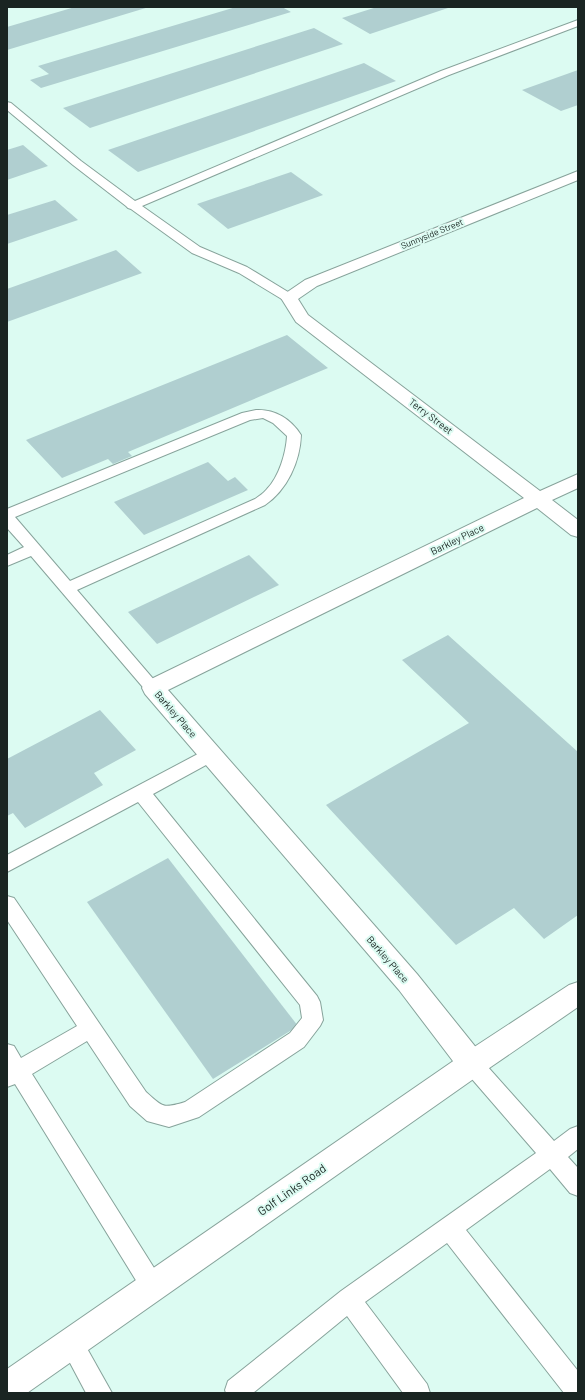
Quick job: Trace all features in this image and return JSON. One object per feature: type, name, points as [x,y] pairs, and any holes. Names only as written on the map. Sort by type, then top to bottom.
[{"type":"street","name":"Sunnyside Street","points":[[289,298],[311,283],[578,175]]},
{"type":"street","name":"Terry Street","points":[[289,298],[302,318],[578,530]]},
{"type":"street","name":"Barkley Place","points":[[472,1064],[408,982],[153,688],[578,480]]},
{"type":"street","name":"Golf Links Road","points":[[7,1388],[472,1064],[578,993]]},
{"type":"lane","points":[[132,206],[445,73],[578,23]]},
{"type":"lane","points":[[7,105],[76,163],[132,206],[196,250],[243,270],[289,298]]},
{"type":"lane","points":[[67,588],[260,502],[273,492],[279,484],[294,444],[294,435],[273,416],[260,413],[247,416],[7,516],[67,588],[153,688]]},
{"type":"lane","points":[[7,562],[34,549]]},
{"type":"lane","points":[[7,864],[211,754]]},
{"type":"lane","points":[[7,904],[138,1099],[155,1114],[169,1117],[191,1110],[297,1040],[313,1020],[310,1002],[141,792]]},
{"type":"lane","points":[[90,1029],[11,1067],[153,1287]]},
{"type":"lane","points":[[472,1064],[578,1185]]},
{"type":"lane","points":[[238,1393],[237,1390],[349,1299],[578,1136]]},
{"type":"lane","points":[[449,1227],[578,1391]]},
{"type":"lane","points":[[349,1299],[418,1393]]},
{"type":"lane","points":[[72,1344],[100,1393]]},
{"type":"building","points":[[75,7],[149,7],[7,50],[7,27]]},
{"type":"building","points":[[236,7],[282,7],[291,12],[41,88],[30,80],[49,74],[38,66]]},
{"type":"building","points":[[377,7],[451,7],[370,34],[342,18]]},
{"type":"building","points":[[314,28],[343,44],[90,128],[63,108]]},
{"type":"building","points":[[364,63],[396,81],[138,172],[108,150]]},
{"type":"building","points":[[578,70],[578,105],[561,111],[522,90]]},
{"type":"building","points":[[23,145],[48,166],[7,180],[7,150]]},
{"type":"building","points":[[291,172],[323,195],[228,229],[197,204]]},
{"type":"building","points":[[55,200],[78,220],[7,244],[7,215]]},
{"type":"building","points":[[116,250],[142,273],[7,322],[7,289]]},
{"type":"building","points":[[287,335],[328,368],[128,452],[132,456],[113,464],[108,459],[62,478],[26,440]]},
{"type":"building","points":[[208,462],[228,481],[235,477],[248,490],[144,535],[114,502]]},
{"type":"building","points":[[249,555],[279,585],[157,644],[128,612]]},
{"type":"building","points":[[448,635],[578,752],[578,915],[544,939],[514,908],[456,945],[326,805],[469,723],[402,660]]},
{"type":"building","points":[[100,710],[136,750],[94,773],[103,785],[25,828],[13,813],[7,816],[7,759]]},
{"type":"building","points":[[168,858],[298,1026],[213,1079],[87,902]]}]
